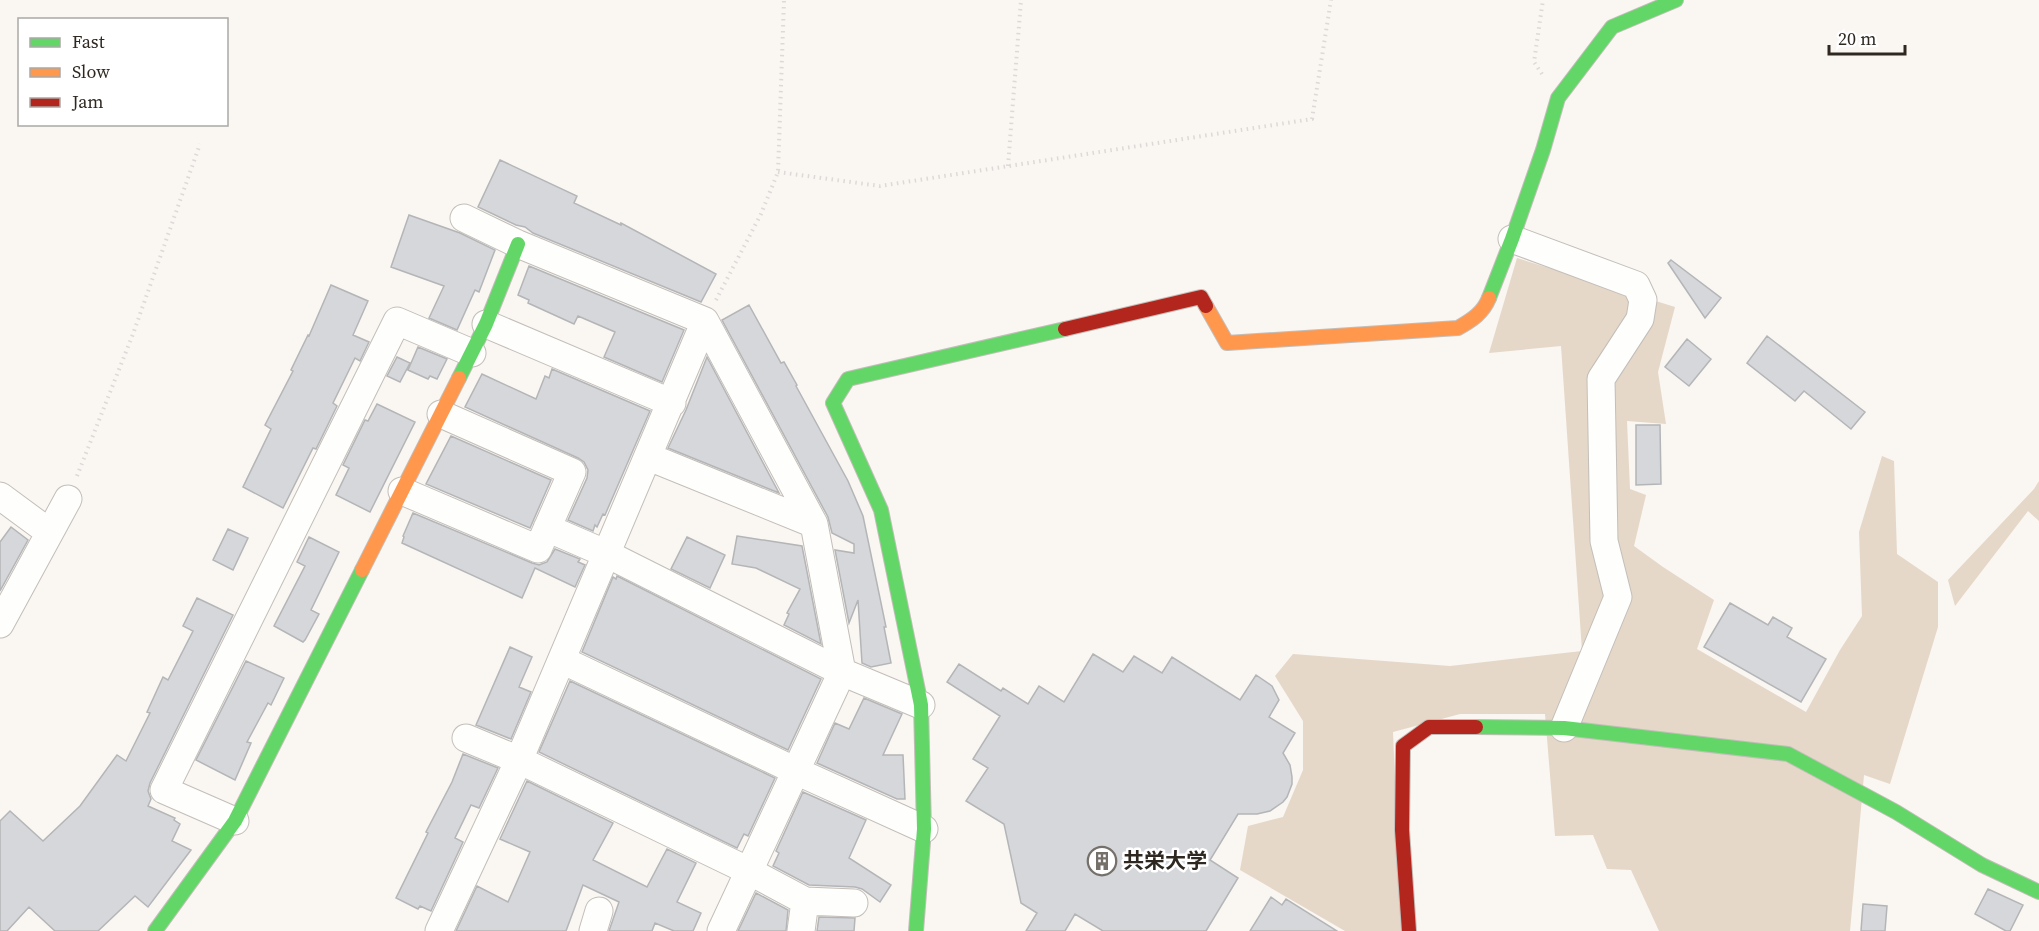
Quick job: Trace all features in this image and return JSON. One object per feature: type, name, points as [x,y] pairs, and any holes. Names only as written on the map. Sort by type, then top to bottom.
[{"type":"street","points":[[915,931],[924,829],[921,705],[880,510],[833,403],[848,379],[1201,297],[1227,342],[1458,328],[1473,320],[1485,308],[1543,150],[1558,98],[1612,27],[1676,0]]},
{"type":"street","points":[[464,218],[518,244],[705,321],[813,524],[842,672],[721,931]]},
{"type":"street","points":[[1512,239],[1636,285],[1643,300],[1640,319],[1601,379],[1604,541],[1618,597],[1564,728]]},
{"type":"street","points":[[155,931],[235,821],[486,324],[518,244]]},
{"type":"street","points":[[235,821],[164,790],[397,321],[471,353]]},
{"type":"street","points":[[439,931],[519,760],[705,321]]},
{"type":"street","points":[[486,324],[672,403]]},
{"type":"street","points":[[402,491],[537,549],[572,471],[441,414]]},
{"type":"street","points":[[648,457],[813,524]]},
{"type":"street","points":[[0,496],[49,532]]},
{"type":"street","points":[[0,624],[68,499]]},
{"type":"street","points":[[547,528],[607,554],[842,672],[921,705]]},
{"type":"street","points":[[562,660],[924,829]]},
{"type":"street","points":[[1409,931],[1402,830],[1403,746],[1429,728],[1564,728],[1788,754],[1896,812],[1982,865],[2039,892]]},
{"type":"street","points":[[466,738],[519,760],[749,871],[805,901],[854,903]]},
{"type":"street","points":[[801,931],[805,901]]},
{"type":"path","points":[[705,321],[761,214],[778,172],[784,0]]},
{"type":"path","points":[[1008,166],[1020,0]]},
{"type":"path","points":[[778,172],[879,186],[1312,119],[1331,0]]},
{"type":"path","points":[[1543,0],[1534,62],[1558,98]]},
{"type":"path","points":[[68,499],[133,334],[200,144]]},
{"type":"shaded area","points":[[1517,258],[1675,307],[1658,372],[1666,424],[1627,421],[1630,489],[1646,495],[1634,546],[1714,600],[1697,649],[1806,712],[1840,650],[1862,616],[1859,532],[1882,456],[1894,461],[1897,554],[1938,582],[1938,627],[1890,784],[1864,775],[1850,931],[1659,931],[1631,870],[1607,869],[1593,835],[1555,836],[1545,714],[1460,714],[1393,732],[1401,931],[1345,931],[1240,870],[1248,826],[1283,817],[1303,770],[1303,721],[1275,676],[1293,654],[1450,666],[1582,651],[1561,346],[1489,353]]},
{"type":"shaded area","points":[[2039,481],[2039,521],[2028,511],[1955,606],[1948,580]]},
{"type":"building","points":[[500,160],[577,196],[574,203],[621,225],[621,223],[716,274],[701,302],[533,233],[525,227],[478,207]]},
{"type":"building","points":[[409,215],[460,233],[495,250],[479,292],[475,290],[457,330],[429,318],[444,286],[391,267]]},
{"type":"building","points":[[1671,260],[1721,298],[1705,318],[1668,263]]},
{"type":"building","points":[[529,266],[684,330],[662,382],[604,357],[615,332],[578,316],[574,324],[528,303],[529,300],[518,295]]},
{"type":"building","points":[[331,285],[368,301],[353,335],[369,342],[360,361],[355,358],[333,403],[337,406],[283,508],[243,487],[271,429],[265,425],[293,371],[291,370],[309,336]]},
{"type":"building","points":[[749,305],[781,363],[784,362],[797,385],[848,481],[863,516],[886,627],[884,627],[891,663],[871,667],[862,663],[858,600],[849,623],[835,550],[854,553],[854,544],[832,533],[828,517],[722,320]]},
{"type":"building","points":[[1767,336],[1865,412],[1851,429],[1804,391],[1795,401],[1747,363]]},
{"type":"building","points":[[1687,339],[1711,359],[1689,386],[1665,367]]},
{"type":"building","points":[[418,347],[447,359],[437,379],[430,376],[428,379],[408,370]]},
{"type":"building","points":[[397,357],[410,363],[400,382],[387,376]]},
{"type":"building","points":[[707,357],[779,493],[668,448]]},
{"type":"building","points":[[552,369],[650,411],[605,515],[603,514],[593,531],[568,520],[587,478],[588,470],[584,462],[465,407],[482,374],[536,399],[545,376],[549,378]]},
{"type":"building","points":[[377,404],[415,422],[370,512],[336,495],[349,468],[343,465],[365,420],[368,421]]},
{"type":"building","points":[[1636,425],[1660,425],[1661,484],[1636,485]]},
{"type":"building","points":[[451,436],[551,480],[530,528],[426,484]]},
{"type":"building","points":[[413,513],[532,563],[539,565],[547,562],[555,549],[580,559],[578,562],[585,565],[575,587],[535,568],[522,598],[402,543]]},
{"type":"building","points":[[11,527],[28,540],[0,591],[0,542]]},
{"type":"building","points":[[228,529],[248,538],[233,570],[213,560]]},
{"type":"building","points":[[737,536],[802,546],[821,644],[784,625],[789,614],[787,613],[800,589],[756,568],[732,564]]},
{"type":"building","points":[[309,537],[339,552],[311,610],[319,614],[303,642],[274,626],[305,566],[297,562]]},
{"type":"building","points":[[687,537],[725,555],[710,588],[671,569]]},
{"type":"building","points":[[617,576],[821,679],[788,750],[582,652],[613,577],[616,579]]},
{"type":"building","points":[[197,598],[233,615],[148,791],[151,799],[148,806],[175,818],[174,820],[180,824],[172,841],[191,850],[148,907],[135,896],[98,931],[55,931],[29,907],[7,931],[0,931],[0,821],[10,811],[43,841],[80,806],[117,755],[126,761],[150,713],[147,712],[163,677],[168,680],[193,631],[183,626]]},
{"type":"building","points":[[1730,603],[1768,625],[1773,617],[1792,628],[1787,637],[1826,659],[1801,702],[1704,647]]},
{"type":"building","points":[[510,647],[532,657],[519,687],[531,692],[511,739],[476,725]]},
{"type":"building","points":[[1093,654],[1123,672],[1134,656],[1162,673],[1172,657],[1240,700],[1256,675],[1272,686],[1279,700],[1269,717],[1295,733],[1283,753],[1290,765],[1292,777],[1287,797],[1270,811],[1238,814],[1210,860],[1238,878],[1206,931],[1103,931],[1075,914],[1065,931],[1026,931],[1037,913],[1021,903],[1004,824],[966,801],[988,768],[973,759],[1000,716],[947,682],[959,664],[1001,691],[1003,688],[1028,704],[1039,686],[1064,702]]},
{"type":"building","points":[[246,661],[284,678],[271,705],[268,703],[247,742],[251,743],[235,780],[196,760]]},
{"type":"building","points":[[570,681],[775,778],[748,836],[744,834],[737,848],[539,752]]},
{"type":"building","points":[[864,698],[902,714],[883,755],[903,755],[905,799],[897,799],[817,763],[835,723],[849,729]]},
{"type":"building","points":[[463,754],[498,768],[479,808],[471,805],[455,838],[463,842],[431,911],[420,906],[418,909],[396,898],[452,782]]},
{"type":"building","points":[[527,781],[613,823],[593,860],[647,887],[667,849],[696,863],[677,902],[701,913],[693,931],[674,931],[655,923],[652,931],[609,931],[619,902],[583,885],[566,931],[456,931],[477,886],[508,902],[530,852],[500,839]]},
{"type":"building","points":[[803,792],[866,820],[849,858],[891,885],[880,902],[862,889],[809,885],[773,866],[779,853],[776,851]]},
{"type":"building","points":[[1988,889],[2023,905],[2010,931],[1975,914]]},
{"type":"building","points":[[756,893],[788,910],[786,931],[738,931]]},
{"type":"building","points":[[1271,897],[1282,905],[1286,899],[1337,931],[1250,931]]},
{"type":"building","points":[[1863,904],[1887,906],[1885,931],[1861,931]]},
{"type":"building","points":[[819,917],[855,918],[854,931],[817,931]]},
{"type":"traffic: fast","points":[[1489,298],[1543,150],[1558,98],[1612,27],[1676,0]]},
{"type":"traffic: fast","points":[[459,378],[486,324],[518,244]]},
{"type":"traffic: fast","points":[[916,931],[924,829],[921,705],[881,510],[833,403],[848,379],[1065,329]]},
{"type":"traffic: fast","points":[[155,931],[235,821],[362,570]]},
{"type":"traffic: fast","points":[[1476,727],[1564,728],[1788,754],[1896,812],[1982,865],[2039,892]]},
{"type":"traffic: slow","points":[[1206,306],[1227,343],[1458,328],[1476,316],[1484,308],[1489,298]]},
{"type":"traffic: slow","points":[[362,570],[459,378]]},
{"type":"traffic: jam","points":[[1065,329],[1201,297],[1206,306]]},
{"type":"traffic: jam","points":[[1409,931],[1402,830],[1403,746],[1429,727],[1476,727]]},
{"type":"place","name":"共栄大学","points":[[1102,861]]}]
